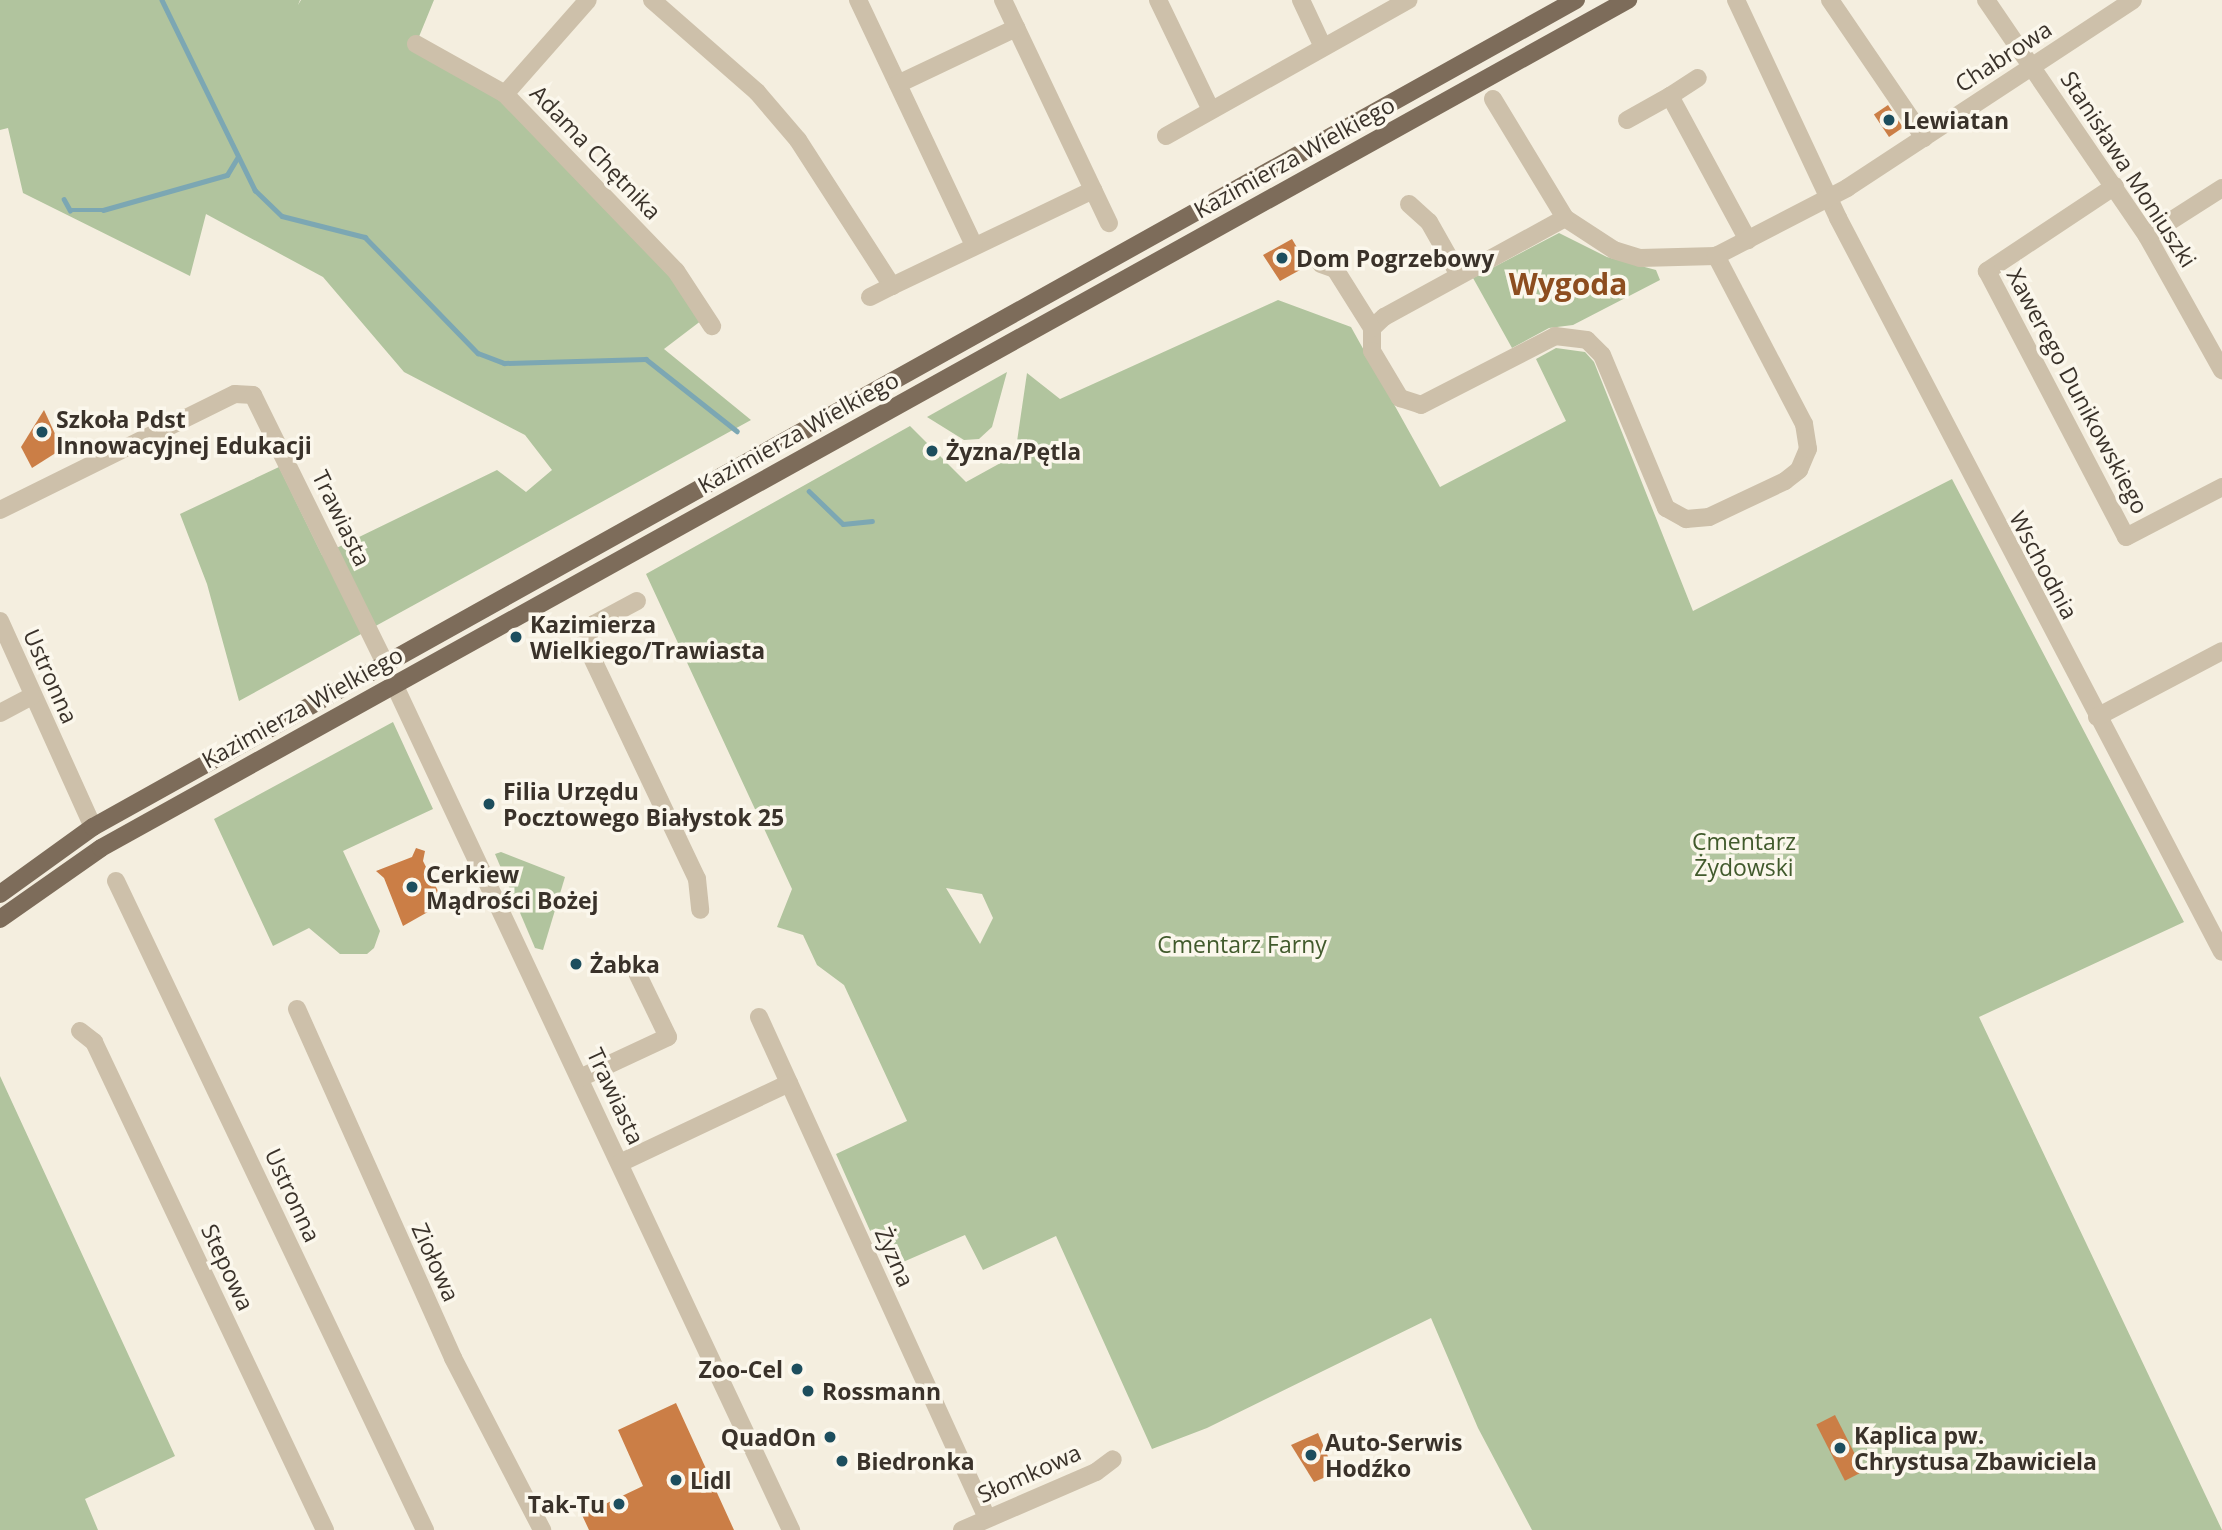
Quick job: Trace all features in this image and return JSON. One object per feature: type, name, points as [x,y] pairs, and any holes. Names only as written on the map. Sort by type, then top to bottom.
[{"type":"main road","name":"Kazimierza Wielkiego","points":[[0,894],[93,827],[1576,0]]},
{"type":"main road","name":"Kazimierza Wielkiego","points":[[0,919],[101,848],[1628,0]]},
{"type":"main road","points":[[1554,12],[1565,35]]},
{"type":"main road","points":[[904,374],[910,397]]},
{"type":"main road","points":[[533,580],[547,587],[544,600]]},
{"type":"street","points":[[505,94],[588,0]]},
{"type":"street","points":[[652,0],[757,92],[798,140],[892,286]]},
{"type":"street","points":[[858,0],[974,245]]},
{"type":"street","points":[[1003,0],[1109,223]]},
{"type":"street","points":[[1158,0],[1211,110]]},
{"type":"street","points":[[1301,0],[1324,47]]},
{"type":"street","points":[[1166,136],[1408,0]]},
{"type":"street","name":"Wschodnia","points":[[1735,0],[1828,198],[2222,952]]},
{"type":"street","points":[[1830,0],[1924,138]]},
{"type":"street","name":"Stanisława Moniuszki","points":[[1986,0],[2147,236],[2222,370]]},
{"type":"street","name":"Chabrowa","points":[[1716,256],[1828,198],[2133,0]]},
{"type":"street","points":[[898,84],[1016,28]]},
{"type":"street","name":"Adama Chętnika","points":[[416,44],[505,94],[676,271],[712,327]]},
{"type":"street","points":[[1627,120],[1698,78]]},
{"type":"street","points":[[1670,96],[1748,240]]},
{"type":"street","points":[[1321,264],[1335,269],[1372,328],[1378,365],[1399,398],[1411,405],[1430,404],[1555,336],[1587,340],[1602,355],[1661,500],[1674,515],[1698,520],[1785,481],[1799,470],[1808,449],[1804,424],[1716,256],[1640,258],[1614,250],[1565,219],[1493,99]]},
{"type":"street","name":"Xawerego Dunikowskiego","points":[[2115,186],[1987,271],[2126,537],[2222,487]]},
{"type":"street","points":[[2147,236],[2222,188]]},
{"type":"street","points":[[870,298],[974,245],[1093,190]]},
{"type":"street","points":[[1409,204],[1429,222],[1459,275]]},
{"type":"street","points":[[1372,328],[1459,275],[1565,219]]},
{"type":"street","name":"Trawiasta","points":[[0,510],[235,394],[253,395],[384,663]]},
{"type":"street","points":[[637,601],[594,624],[585,643],[697,879],[700,909]]},
{"type":"street","name":"Ustronna","points":[[0,621],[93,827]]},
{"type":"street","points":[[2097,717],[2222,651]]},
{"type":"street","name":"Trawiasta","points":[[394,684],[790,1530]]},
{"type":"street","points":[[0,713],[32,696]]},
{"type":"street","name":"Ustronna","points":[[116,881],[425,1530]]},
{"type":"street","points":[[580,1077],[668,1037],[638,975]]},
{"type":"street","name":"Ziołowa","points":[[297,1009],[459,1370],[542,1530]]},
{"type":"street","name":"Żyzna","points":[[758,1017],[987,1518]]},
{"type":"street","name":"Stepowa","points":[[80,1031],[94,1042],[325,1530]]},
{"type":"street","points":[[620,1163],[789,1083]]},
{"type":"street","name":"Słomkowa","points":[[962,1530],[1096,1472],[1113,1459]]},
{"type":"green space","points":[[0,0],[300,0],[298,5],[301,0],[434,0],[416,44],[505,94],[706,317],[664,349],[751,420],[239,701],[207,584],[180,514],[279,467],[322,555],[497,470],[526,492],[552,470],[525,435],[404,372],[323,277],[206,214],[190,276],[23,193],[8,128],[0,130]]},
{"type":"green space","points":[[1559,233],[1607,257],[1656,270],[1660,280],[1573,325],[1549,328],[1512,348],[1473,278]]},
{"type":"green space","points":[[1278,300],[1351,327],[1440,487],[1566,421],[1536,359],[1556,348],[1585,352],[1594,362],[1693,611],[1952,479],[2184,922],[1979,1017],[2222,1530],[1532,1530],[1478,1428],[1431,1318],[1207,1428],[1152,1449],[1056,1236],[983,1270],[965,1235],[887,1269],[836,1154],[907,1121],[844,985],[817,965],[803,935],[777,927],[792,889],[646,574],[910,426],[966,482],[1015,455],[1027,373],[1060,399]],"holes":[[[946,888],[982,894],[993,918],[980,944]]]},
{"type":"green space","points":[[1007,372],[992,427],[979,439],[964,440],[927,417]]},
{"type":"green space","points":[[393,722],[433,809],[343,851],[380,931],[374,948],[367,954],[340,954],[309,928],[273,946],[214,819]]},
{"type":"green space","points":[[501,852],[565,877],[543,950],[535,948],[495,854]]},
{"type":"green space","points":[[0,1076],[175,1456],[85,1499],[98,1530],[0,1530]]},
{"type":"building","name":"Lewiatan","points":[[1888,105],[1903,127],[1889,137],[1874,115]]},
{"type":"building","name":"Dom Pogrzebowy","points":[[1292,239],[1302,256],[1295,260],[1300,270],[1280,281],[1263,255]]},
{"type":"building","name":"Szkoła Pdst Innowacyjnej Edukacji","points":[[44,410],[62,449],[32,468],[21,447]]},
{"type":"building","name":"Cerkiew Mądrości Bożej","points":[[416,848],[425,851],[423,861],[440,895],[449,900],[403,926],[384,878],[376,871],[412,857]]},
{"type":"building","name":"Lidl","points":[[676,1403],[734,1530],[589,1530],[582,1515],[643,1486],[618,1430]]},
{"type":"building","name":"Kaplica pw. Chrystusa Zbawiciela","points":[[1835,1415],[1864,1471],[1845,1481],[1816,1425]]},
{"type":"building","name":"Auto-Serwis Hodźko","points":[[1318,1433],[1335,1473],[1314,1482],[1291,1445]]},
{"type":"waterway","points":[[162,0],[255,190],[282,216],[365,237],[478,353],[504,363],[646,359],[737,431]]},
{"type":"waterway","points":[[64,199],[70,210],[103,210],[227,175],[238,157]]},
{"type":"waterway","points":[[809,491],[843,524],[872,521]]},
{"type":"place","name":"Lewiatan","points":[[1889,120]]},
{"type":"place","name":"Dom Pogrzebowy","points":[[1282,258]]},
{"type":"place","name":"Szkoła Pdst Innowacyjnej Edukacji","points":[[42,432]]},
{"type":"place","name":"Żyzna/Pętla","points":[[932,451]]},
{"type":"place","name":"Kazimierza Wielkiego/Trawiasta","points":[[516,637]]},
{"type":"place","name":"Filia Urzędu Pocztowego Białystok 25","points":[[489,804]]},
{"type":"place","name":"Cerkiew Mądrości Bożej","points":[[412,887]]},
{"type":"place","name":"Żabka","points":[[576,964]]},
{"type":"place","name":"Zoo-Cel","points":[[797,1369]]},
{"type":"place","name":"Rossmann","points":[[808,1391]]},
{"type":"place","name":"QuadOn","points":[[830,1437]]},
{"type":"place","name":"Kaplica pw. Chrystusa Zbawiciela","points":[[1840,1448]]},
{"type":"place","name":"Auto-Serwis Hodźko","points":[[1311,1455]]},
{"type":"place","name":"Biedronka","points":[[842,1461]]},
{"type":"place","name":"Lidl","points":[[676,1480]]},
{"type":"place","name":"Tak-Tu","points":[[619,1504]]},
{"type":"district","name":"Wygoda","points":[[1568,284]]},
{"type":"park label","name":"Cmentarz Żydowski","points":[[1744,854]]},
{"type":"park label","name":"Cmentarz Farny","points":[[1242,944]]}]
